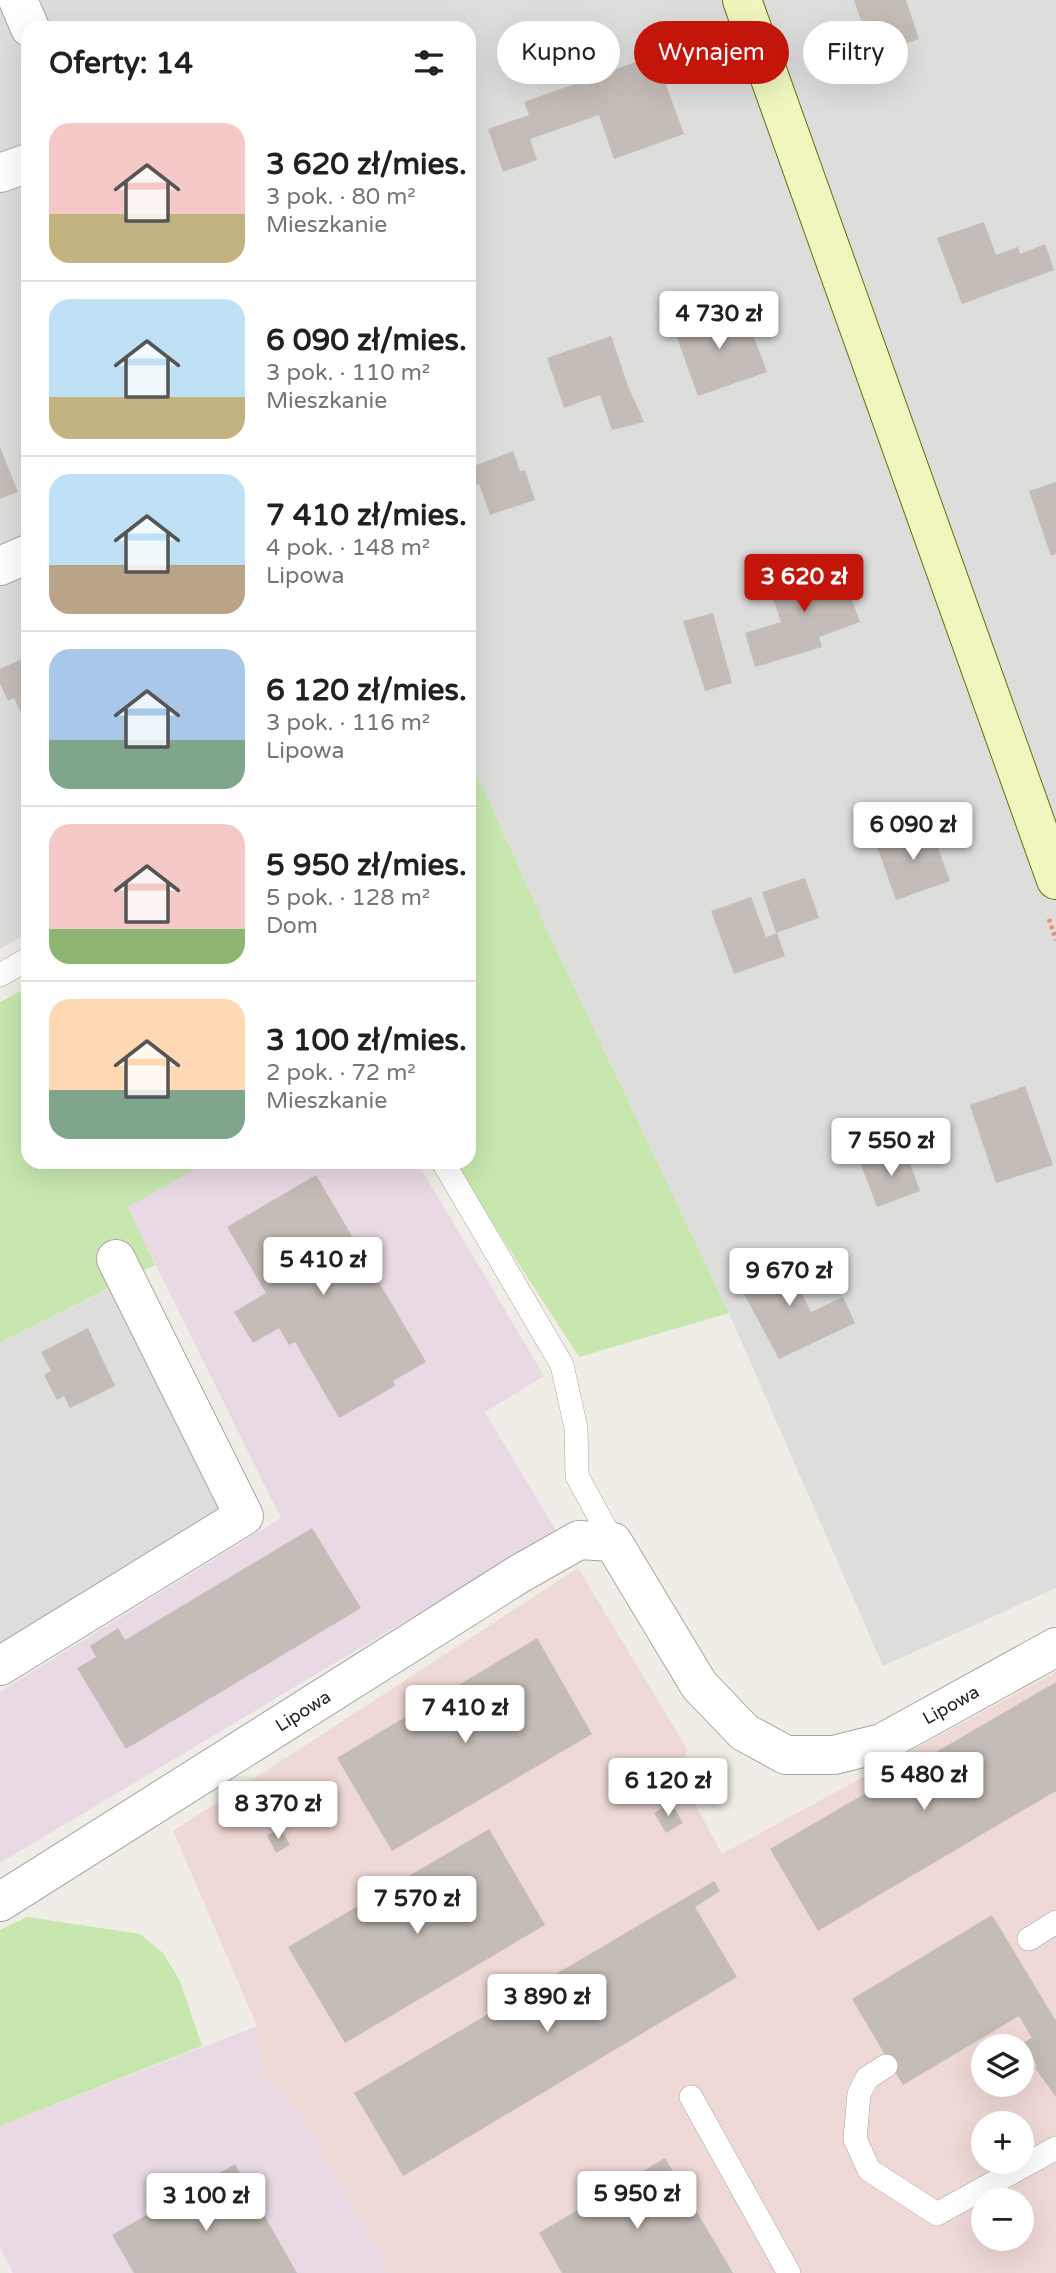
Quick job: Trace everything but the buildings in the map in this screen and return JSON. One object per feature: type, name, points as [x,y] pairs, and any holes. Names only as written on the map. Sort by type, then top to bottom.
[{"type":"street","points":[[18,0],[27,21]]},
{"type":"street","points":[[742,0],[1056,880]]},
{"type":"street","points":[[0,173],[21,166]]},
{"type":"street","points":[[0,566],[21,557]]},
{"type":"street","points":[[0,1666],[244,1516],[116,1259]]},
{"type":"street","name":"Lipowa","points":[[0,1902],[519,1574],[579,1540],[613,1542],[699,1685],[744,1732],[786,1755],[834,1755],[882,1743],[1056,1647]]},
{"type":"lane","points":[[0,975],[21,964]]},
{"type":"lane","name":"Lipowa","points":[[447,1169],[562,1366],[576,1428],[577,1476],[613,1542]]},
{"type":"lane","points":[[1029,1939],[1056,1922]]},
{"type":"lane","points":[[886,2066],[867,2078],[859,2094],[855,2139],[869,2170],[937,2214],[1056,2148]]},
{"type":"lane","points":[[691,2097],[789,2273]]},
{"type":"shaded area","points":[[0,0],[1056,0],[1056,1588],[883,1666],[729,1313],[546,928],[476,772],[476,21],[21,21],[21,937],[0,949]]},
{"type":"shaded area","points":[[195,1169],[421,1169],[544,1376],[485,1412],[556,1531],[0,1863],[0,1692],[281,1518],[127,1207]]},
{"type":"shaded area","points":[[113,1287],[226,1510],[0,1643],[0,1343]]},
{"type":"shaded area","points":[[578,1568],[687,1749],[681,1778],[722,1854],[1056,1672],[1056,2273],[390,2273],[302,2118],[262,2073],[257,2026],[173,1831]]},
{"type":"shaded area","points":[[257,2026],[262,2073],[302,2118],[390,2273],[13,2273],[0,2248],[0,2126]]},
{"type":"green space","points":[[476,772],[546,928],[729,1313],[579,1357],[458,1169],[476,1169]]},
{"type":"green space","points":[[21,991],[21,1169],[196,1169],[128,1207],[155,1265],[0,1343],[0,1002]]},
{"type":"green space","points":[[27,1917],[140,1934],[163,1953],[180,1981],[202,2046],[0,2126],[0,1930]]}]
